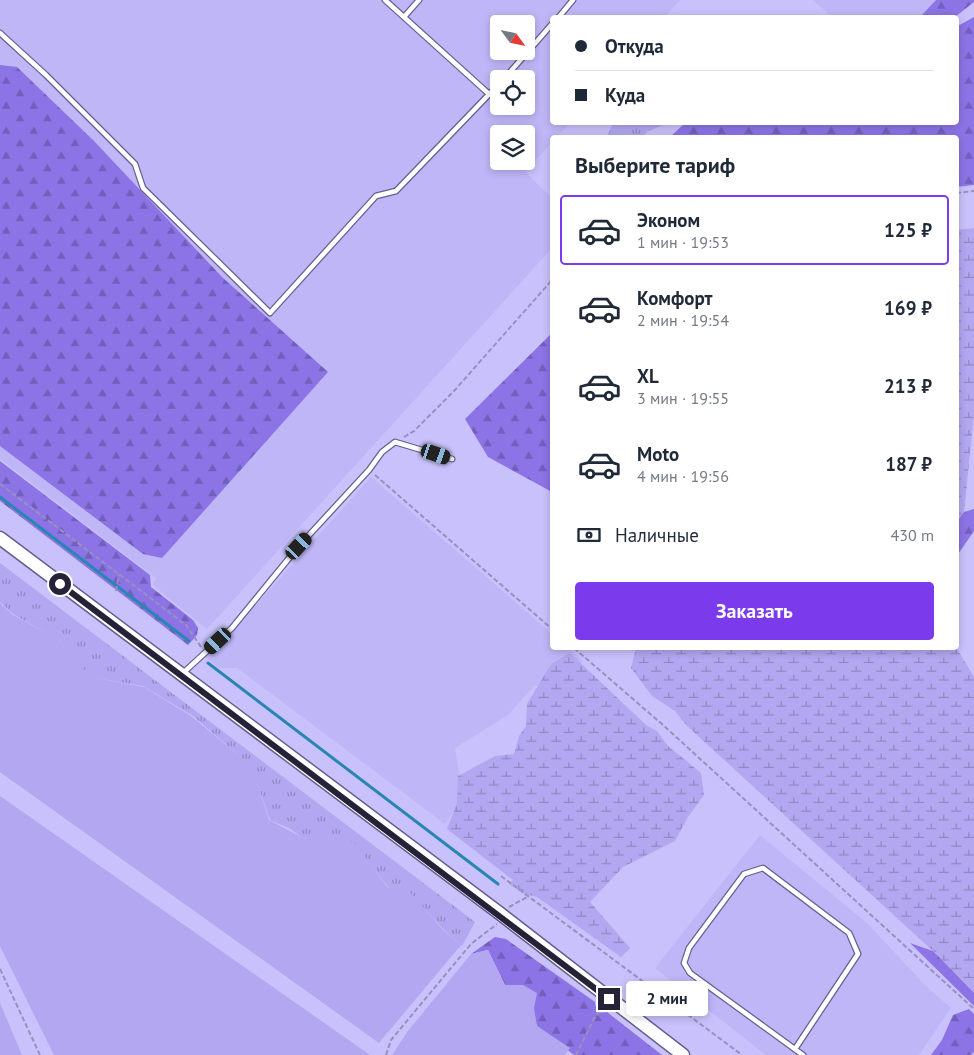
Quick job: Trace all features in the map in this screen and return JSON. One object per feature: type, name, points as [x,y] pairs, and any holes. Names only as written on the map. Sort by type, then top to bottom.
[{"type":"main road","points":[[0,538],[683,1055]]},
{"type":"lane","points":[[0,33],[46,75],[135,164],[143,188],[270,313],[376,196],[396,191],[489,94],[385,0]]},
{"type":"lane","points":[[404,17],[420,0]]},
{"type":"lane","points":[[560,15],[573,0]]},
{"type":"lane","points":[[512,70],[550,26]]},
{"type":"lane","points":[[180,675],[232,628],[299,546],[369,470],[382,452],[395,442],[452,459]]},
{"type":"lane","points":[[795,1049],[858,954],[849,933],[763,868],[753,870],[744,874],[694,941],[689,948],[684,963],[690,973],[803,1055]]},
{"type":"path","points":[[959,193],[974,191]]},
{"type":"path","points":[[395,442],[414,431],[447,398],[550,282]]},
{"type":"path","points":[[369,470],[550,627]]},
{"type":"path","points":[[0,484],[186,625],[205,653]]},
{"type":"path","points":[[116,591],[119,574]]},
{"type":"path","points":[[576,650],[663,725],[974,1009]]},
{"type":"path","points":[[501,876],[742,1055]]},
{"type":"path","points":[[386,1055],[391,1040],[471,944],[503,917],[508,908],[529,896]]},
{"type":"path","points":[[0,969],[40,1055]]},
{"type":"path","points":[[576,1055],[597,1013],[609,999]]},
{"type":"shaded area","points":[[0,0],[680,0],[667,15],[550,15],[550,125],[568,125],[558,135],[550,135],[550,144],[535,161],[535,125],[490,125],[490,170],[527,170],[525,172],[550,196],[550,250],[207,629],[153,585],[156,578],[0,459]]},
{"type":"shaded area","points":[[813,0],[936,0],[922,15],[830,15]]},
{"type":"shaded area","points":[[371,477],[550,632],[550,650],[570,650],[583,661],[548,693],[535,685],[508,715],[455,748],[463,798],[445,824],[237,668],[219,668],[205,657],[222,643]]},
{"type":"shaded area","points":[[760,835],[868,924],[926,986],[951,1008],[919,1055],[766,1055],[655,968]]},
{"type":"green space","points":[[936,0],[974,0],[958,15],[922,15]]},
{"type":"green space","points":[[974,17],[974,185],[959,187],[959,135],[672,135],[683,125],[959,125],[959,25]]},
{"type":"green space","points":[[0,65],[17,67],[94,141],[222,277],[328,372],[162,558],[143,554],[0,446]]},
{"type":"green space","points":[[612,125],[663,125],[647,132],[645,135],[608,135]]},
{"type":"green space","points":[[974,228],[974,414],[964,512],[959,519],[959,230]]},
{"type":"green space","points":[[550,335],[550,491],[488,457],[465,419]]},
{"type":"green space","points":[[0,461],[150,575],[151,587],[193,620],[198,628],[197,635],[188,645],[0,501]]},
{"type":"green space","points":[[974,509],[974,531],[959,553],[959,516]]},
{"type":"green space","points":[[0,563],[475,922],[462,946],[444,930],[408,891],[389,888],[356,846],[319,830],[304,839],[289,828],[270,820],[254,774],[243,759],[193,716],[143,686],[90,677],[60,641],[13,614],[0,602]]},
{"type":"green space","points":[[0,603],[13,615],[59,640],[91,677],[144,687],[191,716],[242,758],[254,773],[269,820],[305,839],[318,829],[355,843],[388,888],[408,890],[443,930],[461,945],[379,1043],[0,772]]},
{"type":"green space","points":[[636,650],[958,650],[974,677],[974,993],[933,951],[686,725],[675,711],[652,696],[631,668]]},
{"type":"green space","points":[[570,653],[646,725],[657,731],[668,746],[701,773],[704,795],[688,817],[675,841],[623,867],[590,902],[630,948],[621,957],[537,897],[525,894],[509,884],[513,880],[447,829],[457,803],[458,776],[495,756],[514,754],[519,736],[526,726],[527,704],[551,664]]},
{"type":"green space","points":[[0,796],[370,1055],[54,1055],[0,946]]},
{"type":"green space","points":[[495,937],[506,939],[595,1002],[597,1013],[607,1012],[662,1055],[574,1055],[537,1026],[523,986],[505,985],[488,950],[471,954]]},
{"type":"green space","points":[[910,943],[933,951],[952,967],[974,979],[974,1006]]},
{"type":"green space","points":[[488,950],[505,985],[523,985],[537,993],[534,1008],[537,1026],[570,1048],[565,1055],[392,1055],[408,1031],[471,954]]},
{"type":"green space","points":[[0,1003],[22,1055],[0,1055]]},
{"type":"green space","points":[[969,1009],[974,1014],[974,1052],[971,1055],[931,1055],[942,1040],[953,1015]]},
{"type":"waterway","points":[[0,497],[189,641]]},
{"type":"waterway","points":[[208,663],[498,884]]},
{"type":"route","points":[[60,584],[498,912],[609,999]]}]
